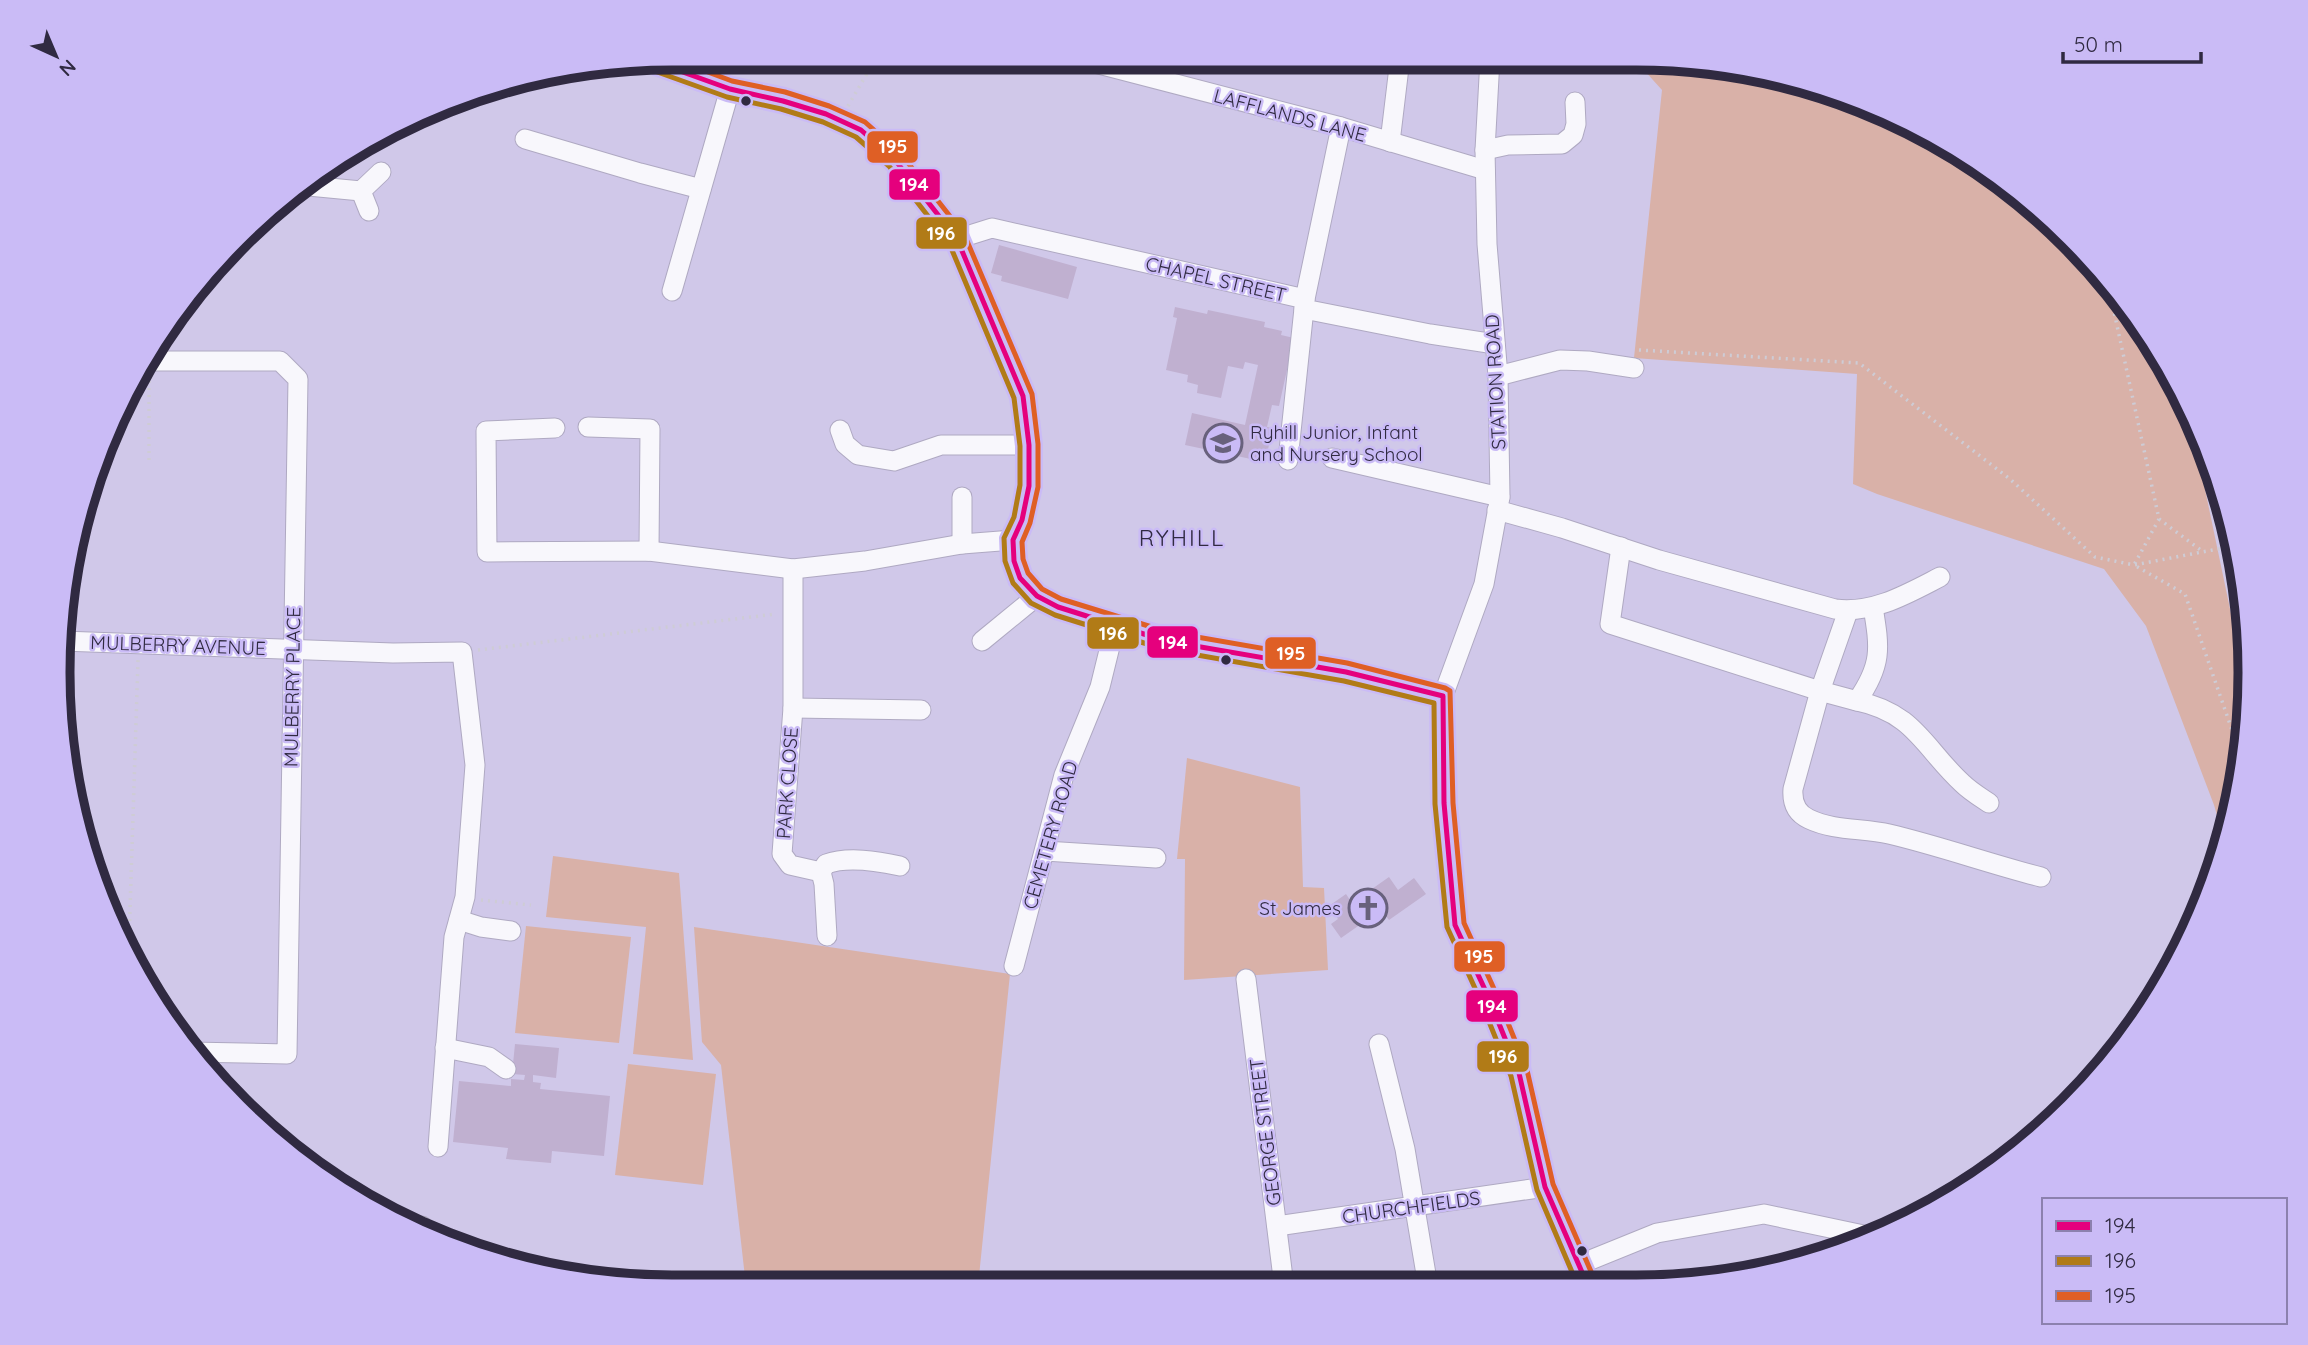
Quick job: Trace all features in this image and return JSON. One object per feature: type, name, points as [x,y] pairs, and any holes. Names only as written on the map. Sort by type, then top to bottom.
[{"type":"street","points":[[677,70],[730,89],[783,100],[826,114],[861,130],[895,159],[957,239],[1023,396],[1029,445],[1029,486],[1022,520],[1013,540],[1014,561],[1020,578],[1037,596],[1058,607],[1166,641],[1334,670],[1443,696],[1444,803],[1455,925],[1519,1073],[1545,1187],[1583,1275]]},
{"type":"street","name":"LAFFLANDS LANE","points":[[1122,70],[1341,127],[1485,170]]},
{"type":"street","points":[[1390,142],[1398,70]]},
{"type":"street","name":"STATION ROAD","points":[[1443,696],[1484,584],[1498,503],[1498,376],[1487,244],[1485,170],[1489,70]]},
{"type":"street","points":[[672,291],[689,268],[701,188],[730,89]]},
{"type":"street","points":[[1485,150],[1508,145],[1562,144],[1573,135],[1576,124],[1575,102]]},
{"type":"street","name":"CHAPEL STREET","points":[[957,239],[992,228],[1304,304],[1341,127]]},
{"type":"street","points":[[525,139],[701,188]]},
{"type":"street","points":[[317,187],[361,191],[381,173]]},
{"type":"street","points":[[361,191],[369,211]]},
{"type":"street","points":[[1288,460],[1304,304],[1430,334],[1495,344]]},
{"type":"street","points":[[1498,376],[1560,360],[1634,359]]},
{"type":"street","name":"MULBERRY PLACE","points":[[157,361],[280,361],[298,379],[287,1054],[206,1052]]},
{"type":"street","points":[[588,427],[650,429],[649,551]]},
{"type":"street","points":[[555,428],[486,431],[487,552],[649,551],[793,569],[865,561],[962,544],[1013,540]]},
{"type":"street","points":[[840,430],[845,444],[858,454],[894,461],[928,448],[961,444],[1029,445]]},
{"type":"street","points":[[1332,458],[1498,503],[1621,547],[1848,611],[1873,607],[1914,591],[1940,577]]},
{"type":"street","points":[[962,498],[962,544]]},
{"type":"street","points":[[1621,547],[1610,624],[1820,691],[1877,705],[1909,724],[1962,783],[1989,803]]},
{"type":"street","name":"PARK CLOSE","points":[[793,569],[793,708],[782,855],[789,865],[821,872]]},
{"type":"street","points":[[982,641],[1037,596]]},
{"type":"street","points":[[1857,701],[1868,687],[1876,662],[1878,644],[1873,607]]},
{"type":"street","points":[[1848,611],[1820,691],[1793,789],[1792,800],[1797,811],[1808,819],[1911,839],[1985,863],[2040,877]]},
{"type":"street","name":"CEMETERY ROAD","points":[[1014,966],[1064,775],[1100,687],[1115,626]]},
{"type":"street","name":"MULBERRY AVENUE","points":[[71,641],[393,653],[462,652]]},
{"type":"street","points":[[438,1147],[454,937],[465,897],[475,765],[462,652]]},
{"type":"street","name":"PARK CLOSE","points":[[793,708],[920,710]]},
{"type":"street","points":[[1045,851],[1156,858]]},
{"type":"street","points":[[827,936],[821,872],[826,864],[833,861],[877,861],[900,866]]},
{"type":"street","points":[[459,920],[481,927],[511,931]]},
{"type":"street","name":"GEORGE STREET","points":[[1246,979],[1283,1275]]},
{"type":"street","points":[[1379,1044],[1405,1149],[1426,1275]]},
{"type":"street","points":[[445,1048],[489,1057],[506,1069]]},
{"type":"street","name":"CHURCHFIELDS","points":[[1276,1226],[1545,1187]]},
{"type":"street","points":[[1578,1265],[1657,1233],[1763,1214],[1855,1233]]},
{"type":"path","points":[[840,120],[869,70]]},
{"type":"path","points":[[2112,305],[2159,519],[2134,565]]},
{"type":"path","points":[[1634,359],[1859,363],[2010,479],[2095,556],[2134,565],[2185,594],[2234,738]]},
{"type":"path","points":[[149,375],[149,460]]},
{"type":"path","points":[[2159,519],[2204,552]]},
{"type":"path","points":[[2134,565],[2225,549]]},
{"type":"path","points":[[462,652],[793,612]]},
{"type":"path","points":[[129,933],[139,644]]},
{"type":"path","points":[[465,897],[531,905]]},
{"type":"shaded area","points":[[1644,70],[1714,75],[1791,91],[1829,102],[1902,132],[1970,172],[2033,220],[2062,246],[2113,306],[2157,371],[2176,406],[2199,460],[2237,644],[2237,712],[2233,751],[2219,821],[2146,626],[2104,569],[1853,484],[1857,374],[1634,358],[1662,90]]},
{"type":"shaded area","points":[[1187,758],[1300,787],[1303,887],[1324,888],[1328,970],[1184,980],[1185,859],[1177,859]]},
{"type":"shaded area","points":[[553,856],[679,873],[693,1060],[633,1054],[646,927],[546,917]]},
{"type":"shaded area","points":[[526,926],[631,937],[619,1043],[515,1033]]},
{"type":"shaded area","points":[[694,927],[1010,974],[979,1275],[745,1275],[721,1065],[702,1042]]},
{"type":"shaded area","points":[[628,1064],[716,1074],[703,1185],[615,1175]]},
{"type":"building","points":[[999,245],[1077,267],[1068,299],[1001,281],[1002,276],[991,273]]},
{"type":"building","points":[[1175,307],[1207,314],[1208,310],[1265,322],[1264,327],[1282,331],[1281,335],[1294,338],[1279,406],[1272,405],[1267,427],[1273,428],[1265,462],[1185,445],[1192,413],[1245,425],[1258,365],[1245,362],[1243,369],[1228,366],[1221,398],[1197,393],[1198,385],[1187,382],[1188,375],[1166,370],[1177,318],[1173,317]]},
{"type":"building","name":"St James","points":[[1389,877],[1398,890],[1414,878],[1426,894],[1389,920],[1381,910],[1341,938],[1331,924],[1338,919],[1329,906],[1346,894],[1352,903]]},
{"type":"building","points":[[515,1044],[559,1048],[556,1078],[533,1075],[533,1082],[541,1083],[540,1089],[610,1096],[604,1156],[552,1151],[551,1163],[506,1159],[508,1148],[453,1142],[459,1081],[511,1086],[511,1079],[524,1080],[525,1075],[512,1074]]},
{"type":"transit line","name":"196","points":[[653,70],[727,97],[823,122],[856,137],[889,166],[949,243],[1014,398],[1020,446],[1020,485],[1014,517],[1004,538],[1005,561],[1013,583],[1031,603],[1055,615],[1163,649],[1344,681],[1434,703],[1435,804],[1447,927],[1511,1076],[1537,1190],[1573,1275]]},
{"type":"transit line","name":"194","points":[[677,70],[730,89],[826,114],[861,130],[895,160],[957,239],[1023,396],[1029,445],[1029,486],[1022,520],[1013,540],[1014,561],[1020,578],[1037,596],[1058,607],[1166,641],[1346,672],[1443,696],[1444,803],[1455,925],[1519,1073],[1545,1187],[1583,1275]]},
{"type":"transit line","name":"195","points":[[702,70],[732,81],[785,92],[829,106],[865,122],[901,154],[964,234],[1032,394],[1038,444],[1038,487],[1030,523],[1022,542],[1023,559],[1028,573],[1042,589],[1061,599],[1168,632],[1347,663],[1450,691],[1453,803],[1464,923],[1527,1070],[1553,1184],[1593,1275]]},
{"type":"place","name":"Ryhill Junior, Infant and Nursery School","points":[[1223,443]]},
{"type":"place","name":"St James","points":[[1368,908]]},
{"type":"district","name":"RYHILL","points":[[1182,538]]}]
